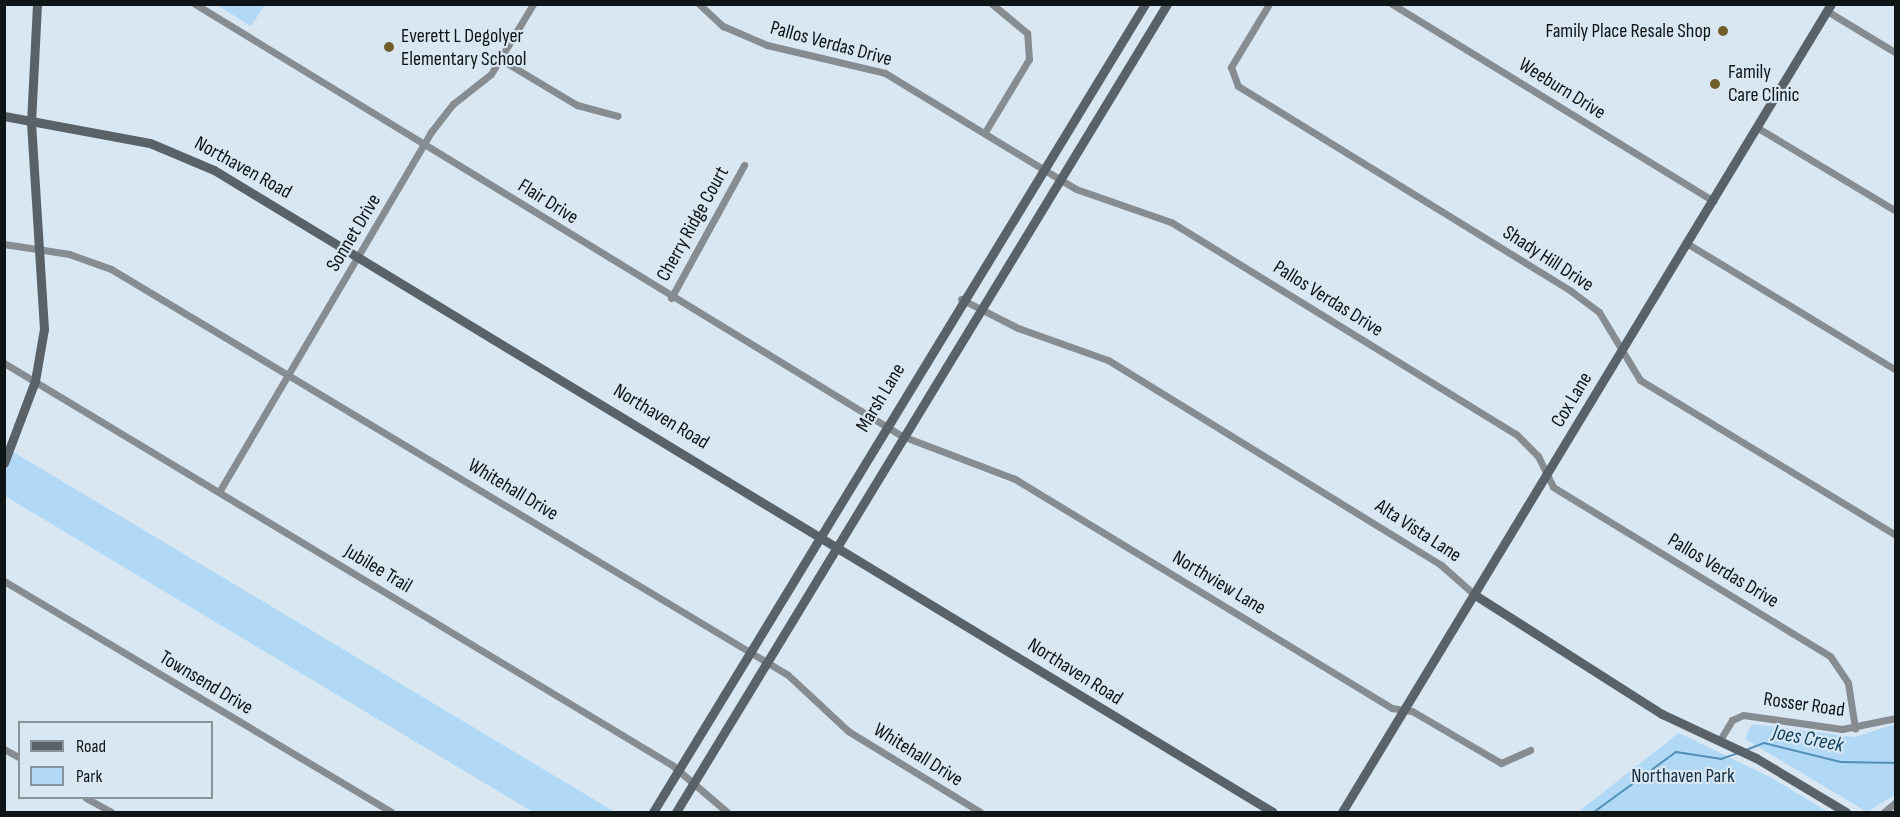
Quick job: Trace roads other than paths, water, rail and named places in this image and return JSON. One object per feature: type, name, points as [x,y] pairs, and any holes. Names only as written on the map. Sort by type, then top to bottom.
[{"type":"street","points":[[4,464],[35,381],[44,319],[31,123],[37,4]]},
{"type":"street","name":"Flair Drive","points":[[195,4],[671,298],[885,425]]},
{"type":"street","name":"Sonnet Drive","points":[[219,492],[424,144],[453,104],[477,87],[500,60],[532,4]]},
{"type":"street","name":"Pallos Verdas Drive","points":[[699,4],[723,26],[767,45],[885,73],[986,132],[1058,178],[1103,201],[1183,228],[1516,434],[1548,475],[1553,487],[1822,649],[1845,676],[1855,728]]},
{"type":"street","points":[[986,132],[1029,59],[1026,33],[992,4]]},
{"type":"street","name":"Marsh Lane","points":[[653,813],[961,299],[1144,4]]},
{"type":"street","name":"Marsh Lane","points":[[676,813],[978,308],[1167,4]]},
{"type":"street","name":"Shady Hill Drive","points":[[1269,4],[1231,67],[1238,86],[1571,291],[1599,312],[1640,380],[1896,535]]},
{"type":"street","name":"Weeburn Drive","points":[[1392,4],[1714,201]]},
{"type":"street","points":[[1829,8],[1896,53]]},
{"type":"street","name":"Cox Lane","points":[[1342,813],[1829,8]]},
{"type":"street","points":[[500,60],[577,105],[618,116]]},
{"type":"street","name":"Northaven Road","points":[[4,116],[31,123],[129,138],[194,159],[360,256],[837,544],[1273,813]]},
{"type":"street","points":[[1758,128],[1896,211]]},
{"type":"street","name":"Cherry Ridge Court","points":[[671,298],[744,165]]},
{"type":"street","name":"Whitehall Drive","points":[[4,244],[38,248],[111,269],[766,662],[800,685],[848,731],[980,813]]},
{"type":"street","points":[[1688,244],[1896,370]]},
{"type":"street","name":"Alta Vista Lane","points":[[961,299],[1108,360],[1441,565],[1475,595],[1662,714],[1756,758],[1846,813]]},
{"type":"street","name":"Jubilee Trail","points":[[4,363],[679,770],[695,781],[727,813]]},
{"type":"street","name":"Northview Lane","points":[[885,425],[902,436],[1016,479],[1392,708],[1405,710],[1501,763],[1530,750]]},
{"type":"street","name":"Townsend Drive","points":[[4,581],[391,813]]},
{"type":"street","name":"Rosser Road","points":[[1723,742],[1732,720],[1743,715],[1855,728],[1896,717]]},
{"type":"street","points":[[4,748],[18,757]]},
{"type":"street","points":[[88,799],[111,813]]},
{"type":"street","points":[[1884,813],[1896,802]]},
{"type":"waterway","name":"Joes Creek","points":[[1746,750],[1764,743],[1841,762],[1896,763]]},
{"type":"waterway","name":"Joes Creek","points":[[1594,812],[1676,752],[1721,759],[1738,753]]},
{"type":"place","name":"Family Place Resale Shop","points":[[1723,31]]},
{"type":"place","name":"Everett L Degolyer Elementary School","points":[[389,47]]},
{"type":"place","name":"Family Care Clinic","points":[[1715,84]]},
{"type":"park label","name":"Northaven Park","points":[[1683,776]]}]
